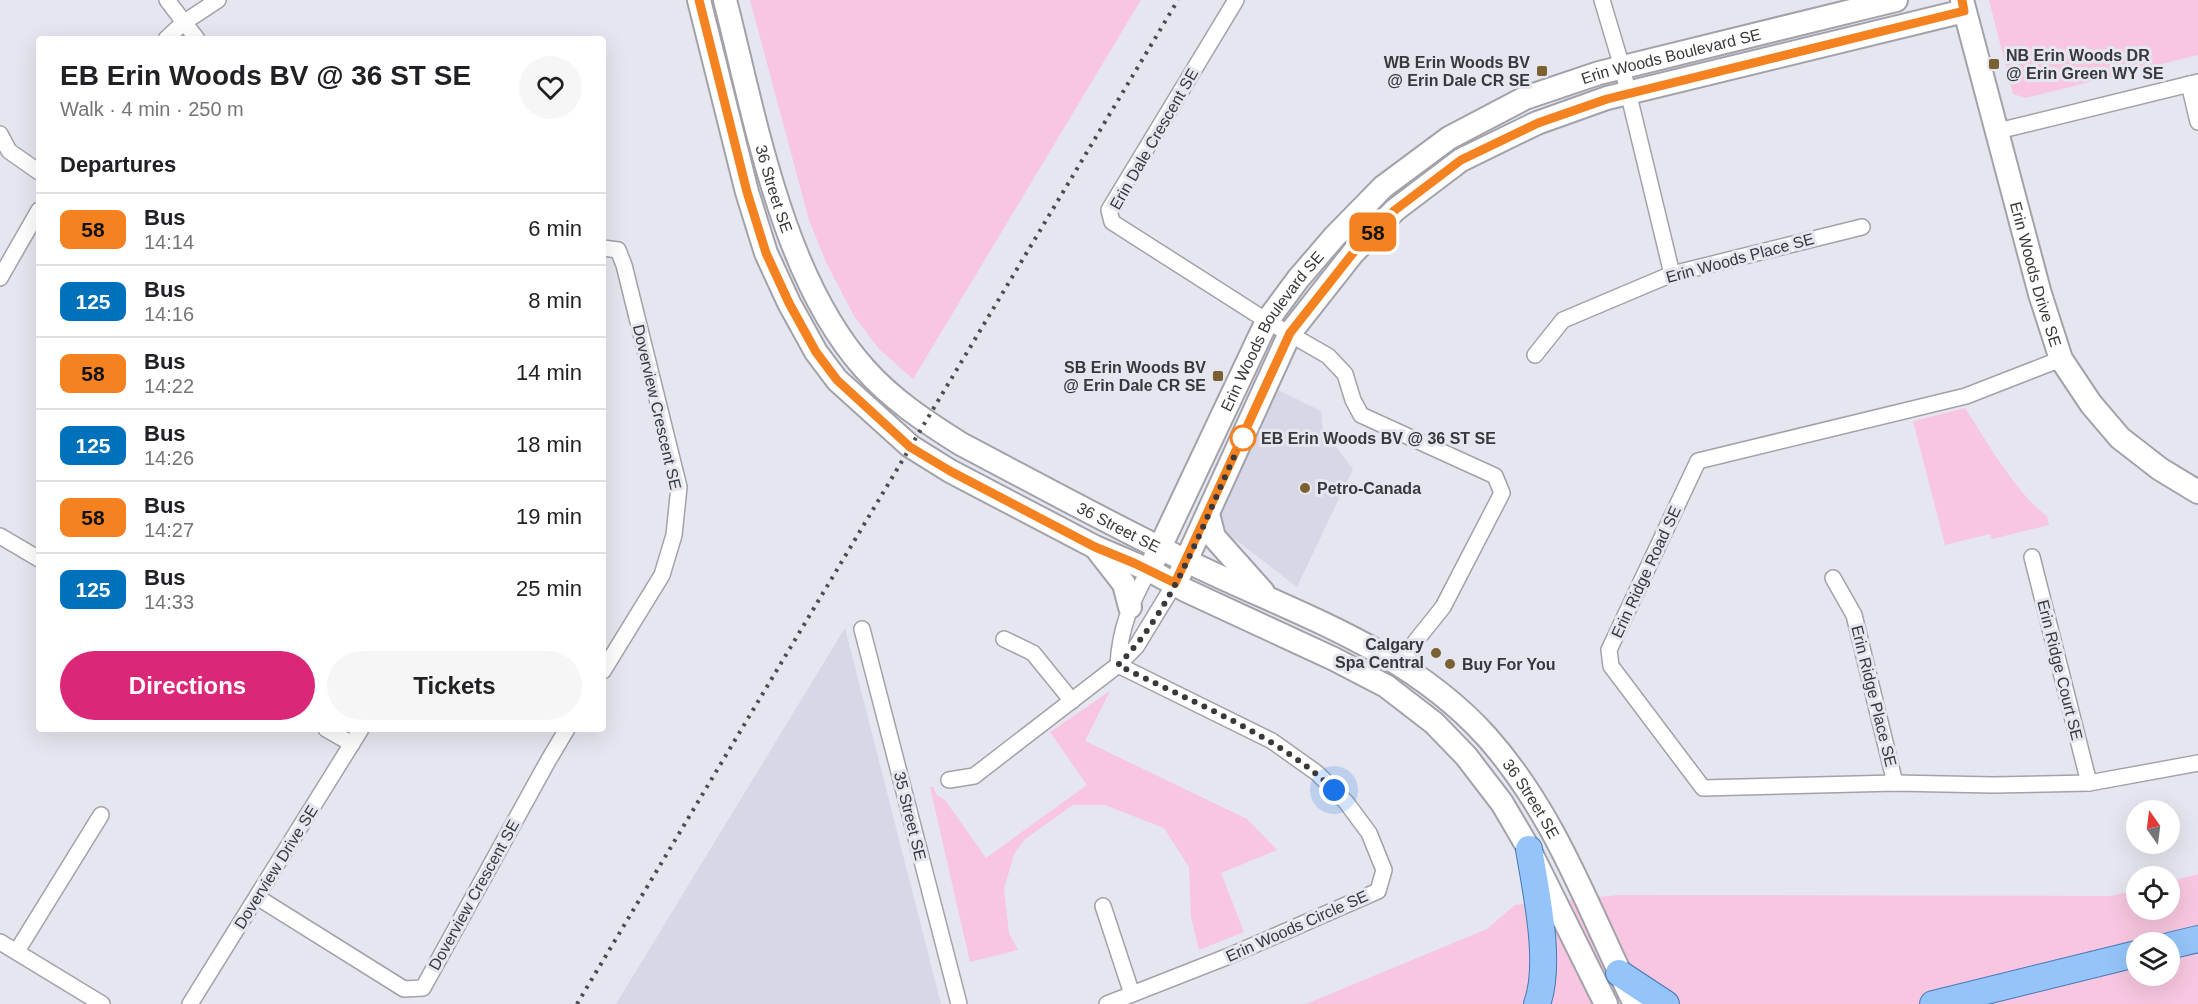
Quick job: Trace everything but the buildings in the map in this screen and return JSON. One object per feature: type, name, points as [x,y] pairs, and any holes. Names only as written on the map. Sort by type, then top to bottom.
[{"type":"main road","name":"36 Street SE","points":[[699,0],[747,192],[766,253],[789,303],[816,352],[837,380],[910,447],[950,471],[1095,547],[1149,570],[1386,686],[1418,710],[1466,756],[1502,803],[1529,849],[1606,1004]]},
{"type":"main road","name":"36 Street SE","points":[[725,0],[774,189],[794,247],[815,296],[838,336],[864,368],[889,393],[925,422],[961,444],[1186,561],[1353,637],[1402,664],[1451,701],[1487,737],[1524,786],[1574,871],[1635,1004]]},
{"type":"main road","name":"Erin Woods Boulevard SE","points":[[1149,570],[1267,321],[1305,270],[1383,187],[1449,138],[1525,98],[1599,73],[1896,0]]},
{"type":"main road","name":"Erin Woods Boulevard SE","points":[[1175,583],[1290,333],[1353,253],[1395,210],[1461,160],[1538,123],[1628,93],[1963,5]]},
{"type":"main road","name":"Erin Woods Drive SE","points":[[1963,5],[2040,294],[2061,359],[2091,404],[2120,438],[2160,469],[2198,492]]},
{"type":"main road","points":[[1208,514],[1214,537],[1268,598]]},
{"type":"main road","points":[[1095,547],[1124,584],[1131,607]]},
{"type":"main road","points":[[1529,849],[1542,942],[1542,991],[1537,1004]]},
{"type":"main road","points":[[2180,943],[2198,939]]},
{"type":"main road","points":[[1933,1004],[2126,956]]},
{"type":"main road","points":[[1620,973],[1666,1004]]},
{"type":"street","points":[[167,0],[194,36]]},
{"type":"street","points":[[169,36],[183,23],[218,0]]},
{"type":"street","name":"Erin Dale Crescent SE","points":[[1236,0],[1108,210],[1112,222],[1267,321],[1328,356],[1345,374],[1353,400],[1361,415],[1495,476],[1502,493],[1443,607],[1415,642],[1402,664]]},
{"type":"street","points":[[1602,0],[1622,67],[1672,274]]},
{"type":"street","points":[[1998,131],[2194,83],[2198,122]]},
{"type":"street","points":[[0,134],[9,151],[36,170]]},
{"type":"street","points":[[0,278],[36,215]]},
{"type":"street","name":"Erin Woods Place SE","points":[[1535,356],[1563,320],[1672,274],[1862,227]]},
{"type":"street","name":"Doverview Crescent SE","points":[[606,248],[618,250],[624,265],[679,487],[674,535],[662,575],[606,666]]},
{"type":"street","name":"Erin Ridge Road SE","points":[[2061,359],[1966,396],[1698,461],[1609,650],[1611,666],[1702,788],[1895,783],[1993,785],[2089,783],[2198,762]]},
{"type":"street","points":[[0,536],[36,557]]},
{"type":"street","name":"Erin Ridge Court SE","points":[[2032,557],[2089,783]]},
{"type":"street","points":[[1118,665],[1119,639],[1149,570]]},
{"type":"street","name":"Erin Ridge Place SE","points":[[1833,578],[1854,615],[1895,783]]},
{"type":"street","points":[[949,780],[974,776],[1118,665],[1136,647],[1175,583]]},
{"type":"street","name":"35 Street SE","points":[[862,629],[959,1004]]},
{"type":"street","points":[[1004,639],[1033,653],[1072,701]]},
{"type":"street","name":"Erin Woods Circle SE","points":[[1107,1004],[1229,956],[1378,891],[1384,870],[1369,833],[1346,802],[1317,773],[1272,741],[1118,665]]},
{"type":"street","points":[[331,732],[352,744]]},
{"type":"street","name":"Doverview Drive SE","points":[[190,1004],[359,732]]},
{"type":"street","name":"Doverview Crescent SE","points":[[257,897],[404,989],[423,988],[565,732]]},
{"type":"street","points":[[17,951],[101,815]]},
{"type":"street","points":[[1103,906],[1132,994]]},
{"type":"street","points":[[0,942],[102,1004]]},
{"type":"shaded area","points":[[750,0],[1141,0],[913,379],[879,349],[854,316],[826,262],[809,220]]},
{"type":"shaded area","points":[[1989,0],[2198,0],[2198,55],[2026,98],[2013,94]]},
{"type":"shaded area","points":[[1276,389],[1321,411],[1323,430],[1353,469],[1297,587],[1215,524]]},
{"type":"shaded area","points":[[1965,408],[2013,481],[2024,495],[2047,516],[2049,525],[1992,539],[1990,534],[1945,545],[1913,421]]},
{"type":"shaded area","points":[[845,628],[941,1004],[616,1004]]},
{"type":"shaded area","points":[[1110,691],[1085,741],[1247,819],[1277,850],[1221,873],[1244,932],[1199,950],[1191,917],[1189,867],[1164,828],[1105,805],[1073,805],[1025,839],[1014,854],[1004,889],[1009,933],[1018,950],[970,962],[930,787],[933,787],[937,795],[945,800],[986,858],[1087,785],[1050,732]]},
{"type":"shaded area","points":[[2198,874],[2198,1004],[1306,1004],[1487,929],[1515,905],[1619,895],[2111,896],[2126,892],[2126,920],[2180,920],[2180,879]]},
{"type":"railway","points":[[577,1004],[1178,0]]},
{"type":"bus line","name":"58","points":[[699,0],[747,192],[766,253],[789,303],[816,352],[837,380],[910,447],[950,471],[1095,547],[1175,583],[1290,333],[1353,253],[1395,210],[1461,160],[1538,123],[1607,99],[1964,11],[1962,0]]},
{"type":"place","name":"NB Erin Woods DR @ Erin Green WY SE","points":[[1994,64]]},
{"type":"place","name":"WB Erin Woods BV @ Erin Dale CR SE","points":[[1542,71]]},
{"type":"place","name":"SB Erin Woods BV @ Erin Dale CR SE","points":[[1218,376]]},
{"type":"place","name":"EB Erin Woods BV @ 36 ST SE","points":[[1243,438]]},
{"type":"place","name":"Petro-Canada","points":[[1305,488]]},
{"type":"place","name":"Calgary Spa Central","points":[[1436,653]]},
{"type":"place","name":"Buy For You","points":[[1450,664]]},
{"type":"route","points":[[1243,438],[1175,583],[1136,647],[1118,665],[1272,741],[1317,773],[1334,790]]}]
